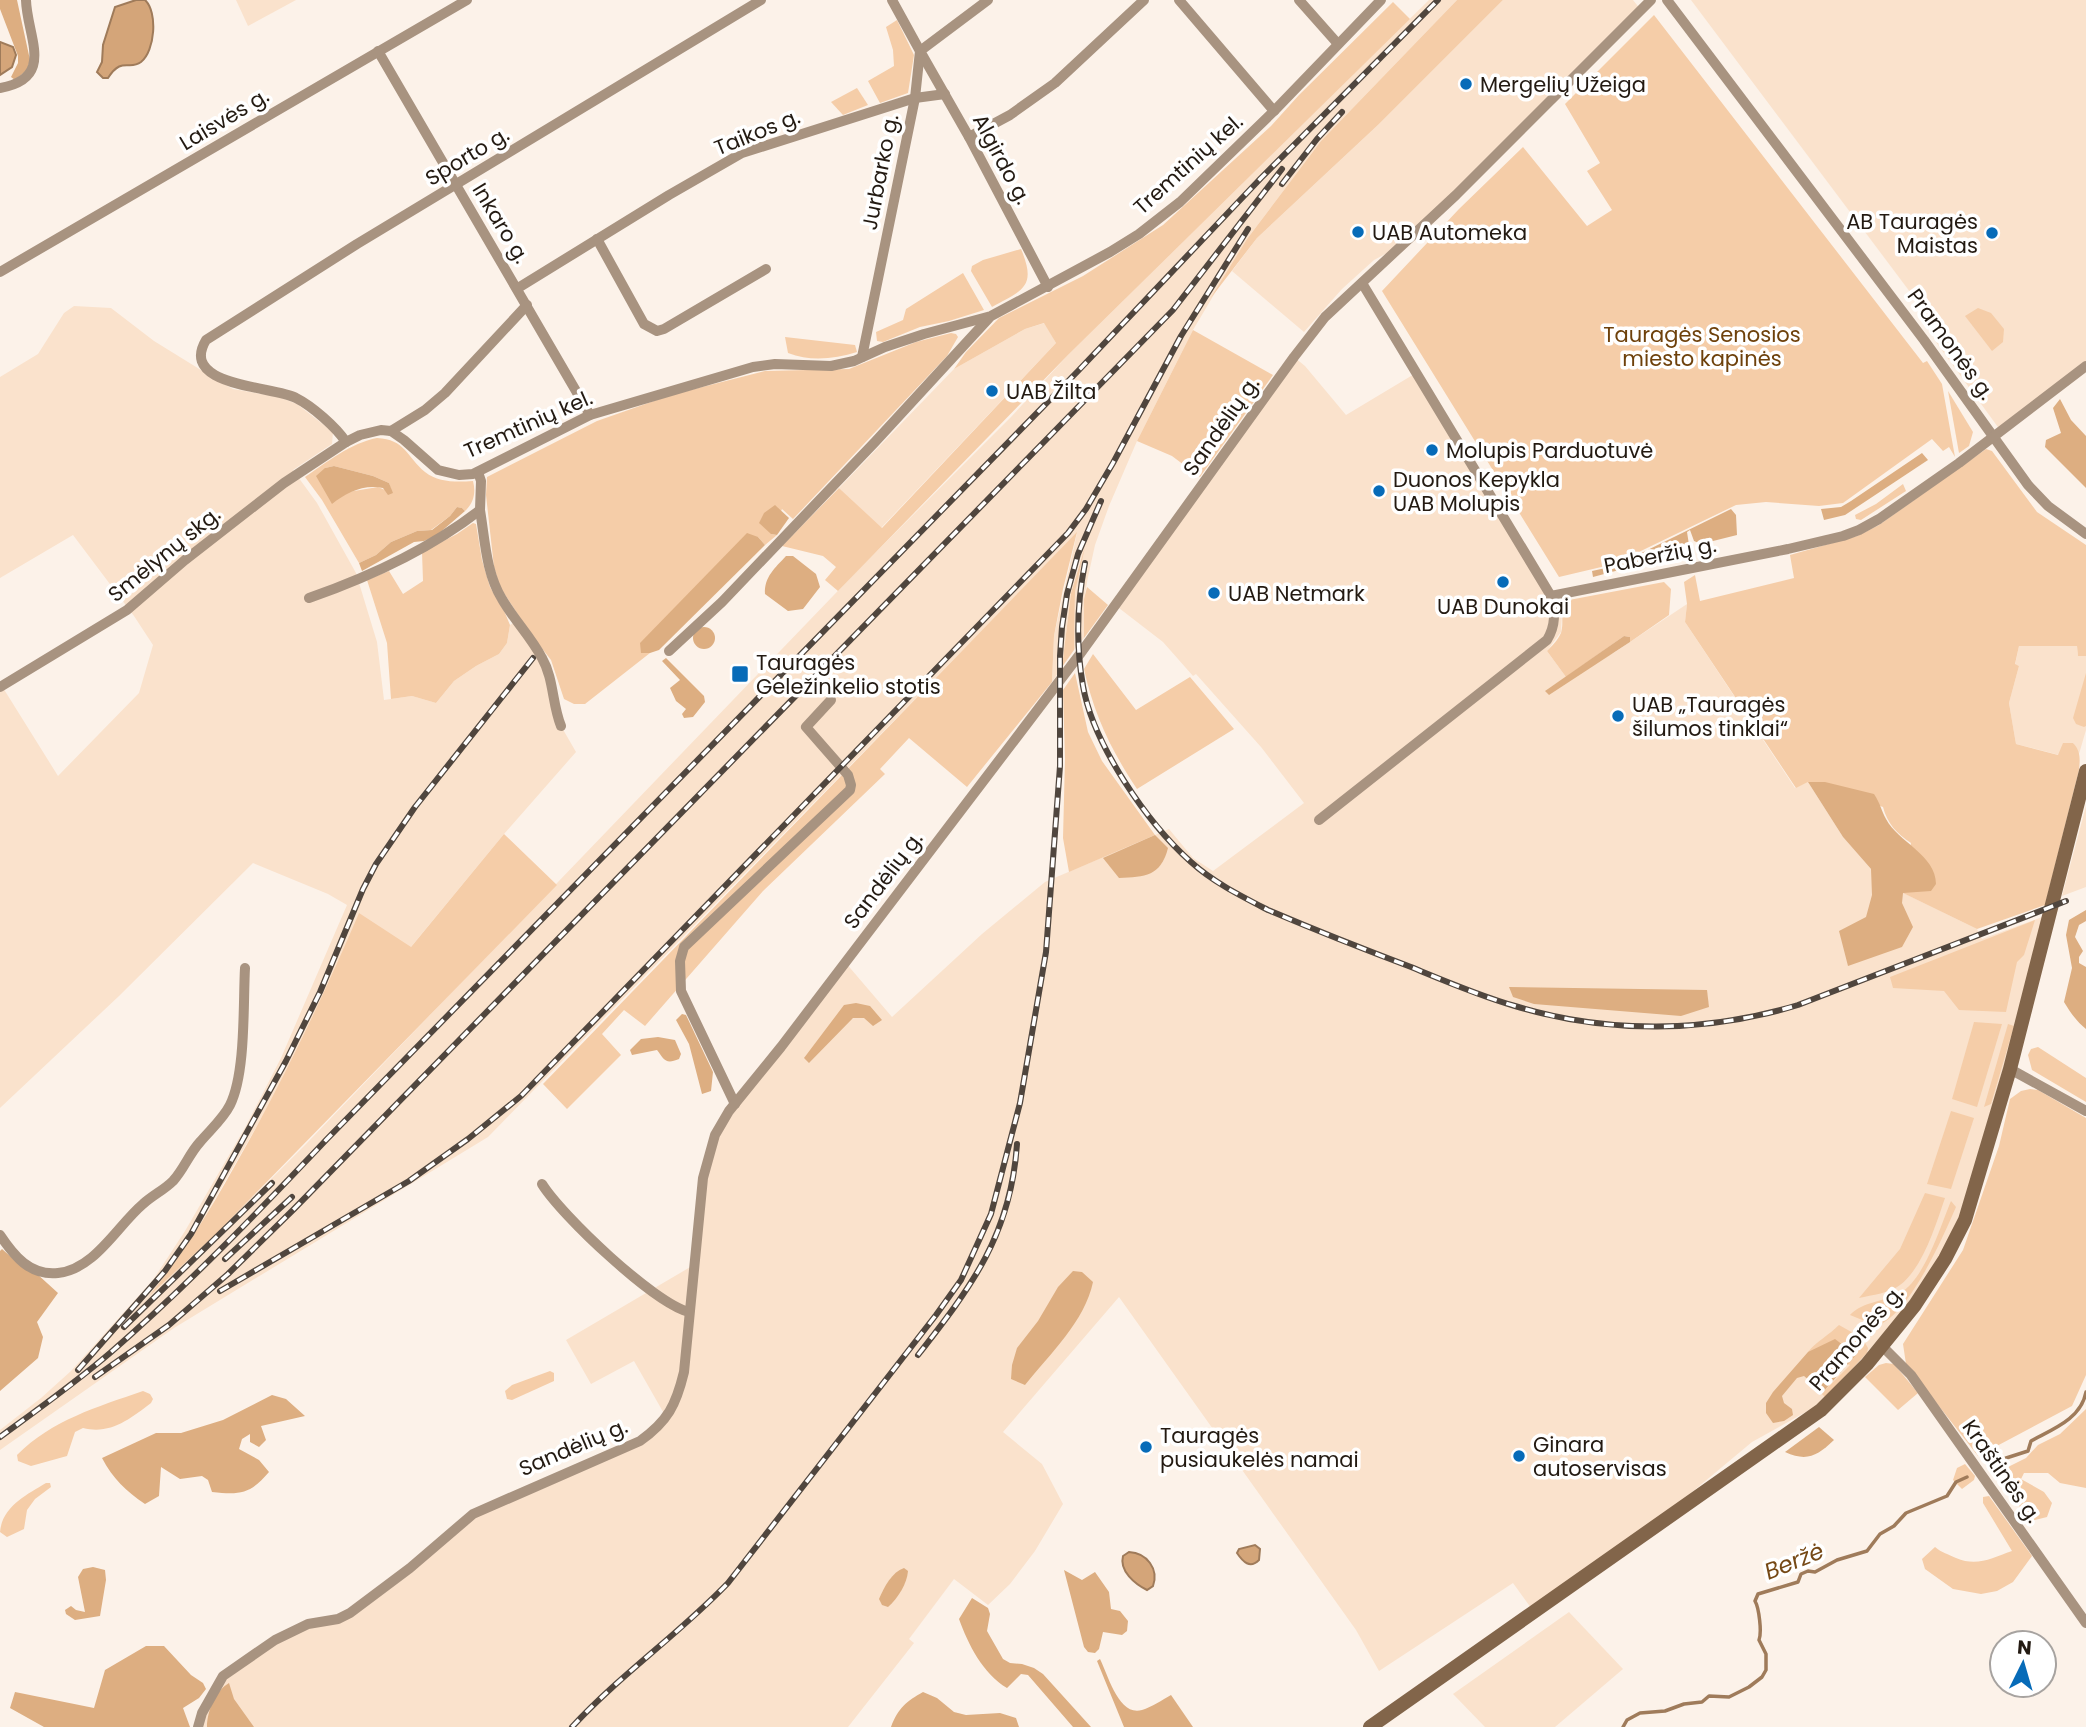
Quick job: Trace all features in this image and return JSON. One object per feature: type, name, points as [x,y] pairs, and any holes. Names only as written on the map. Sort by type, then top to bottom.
[{"type":"main road","name":"Pramonės g.","points":[[1370,1727],[1811,1417],[1833,1399],[1915,1305],[1956,1239],[1972,1201],[2010,1069],[2086,771]]},
{"type":"street","points":[[0,88],[23,81],[32,70],[36,56],[26,0]]},
{"type":"street","name":"Laisvės g.","points":[[0,272],[467,0]]},
{"type":"street","name":"Sporto g.","points":[[346,442],[339,432],[298,399],[224,380],[203,364],[201,354],[206,340],[761,0]]},
{"type":"street","points":[[892,0],[920,51],[988,0]]},
{"type":"street","points":[[969,137],[1010,115],[1055,83],[1144,0]]},
{"type":"street","points":[[1179,0],[1274,111]]},
{"type":"street","points":[[1299,0],[1338,44]]},
{"type":"street","name":"Tremtinių kel.","points":[[390,431],[438,470],[459,475],[478,472],[590,415],[752,367],[775,364],[841,365],[924,334],[991,316],[1120,246],[1165,215],[1274,111],[1381,0]]},
{"type":"street","name":"Sandėlių g.","points":[[198,1727],[202,1713],[223,1676],[275,1640],[308,1624],[338,1619],[350,1613],[410,1568],[473,1514],[524,1489],[609,1455],[652,1432],[677,1399],[684,1372],[703,1178],[715,1135],[735,1104],[1080,654],[1294,356],[1325,317],[1456,195],[1651,0]]},
{"type":"street","name":"Pramonės g.","points":[[1667,0],[1916,329],[2038,496],[2086,534]]},
{"type":"street","name":"Inkaro g.","points":[[378,51],[590,415]]},
{"type":"street","name":"Algirdo g.","points":[[920,51],[1048,287]]},
{"type":"street","name":"Jurbarko g.","points":[[862,357],[915,98],[920,51]]},
{"type":"street","name":"Taikos g.","points":[[518,288],[742,153],[915,98],[945,94]]},
{"type":"street","points":[[597,239],[639,316],[650,329],[657,331],[766,269]]},
{"type":"street","points":[[1320,820],[1547,640],[1553,630],[1556,614],[1551,596],[1362,283]]},
{"type":"street","points":[[346,442],[370,432],[390,431],[425,410],[445,393],[527,305]]},
{"type":"street","name":"Tremtinių kel.","points":[[669,651],[722,602],[991,316]]},
{"type":"street","points":[[952,326],[964,332],[964,345]]},
{"type":"street","name":"Paberžių g.","points":[[1551,596],[1843,536],[1879,519],[1959,463],[2086,366]]},
{"type":"street","name":"Smėlynų skg.","points":[[0,687],[127,610],[185,560],[284,483],[346,442]]},
{"type":"street","points":[[478,472],[481,481],[480,510],[495,586],[543,659],[561,726]]},
{"type":"street","points":[[309,598],[367,575],[435,541],[480,510]]},
{"type":"street","points":[[735,1104],[681,991],[680,961],[684,947],[849,790],[851,785],[848,775],[806,727],[831,700]]},
{"type":"street","points":[[0,1235],[12,1254],[23,1264],[48,1273],[71,1270],[98,1251],[145,1202],[174,1179],[197,1145],[230,1105],[242,1050],[245,968]]},
{"type":"street","points":[[2010,1069],[2086,1111]]},
{"type":"street","points":[[542,1184],[566,1214],[604,1252],[670,1304],[689,1312]]},
{"type":"street","name":"Kraštinės g.","points":[[1882,1346],[1911,1374],[2086,1623]]},
{"type":"shaded area","points":[[0,0],[17,0],[30,60],[27,70],[15,80],[11,77],[18,63],[18,56],[0,9]]},
{"type":"shaded area","points":[[145,0],[152,13],[152,41],[146,57],[137,64],[117,67],[108,78],[103,78],[97,72],[102,62],[103,45],[115,7]]},
{"type":"shaded area","points":[[236,0],[296,0],[248,26]]},
{"type":"shaded area","points":[[1429,0],[1457,0],[1321,141],[1247,239],[1193,330],[1137,441],[1109,506],[1095,545],[1088,577],[1084,599],[1084,638],[1074,650],[1075,592],[1082,554],[1071,593],[1062,667],[1052,682],[1054,636],[1077,533],[488,1137],[174,1328],[0,1450],[0,1430],[71,1371],[153,1280],[185,1231],[246,1126],[281,1058],[347,905],[328,894],[253,863],[119,996],[0,1108],[0,683],[58,776],[139,693],[153,645],[73,535],[0,578],[0,377],[38,354],[64,313],[74,306],[111,308],[154,341],[233,389],[279,397],[297,404],[333,432],[332,444],[293,470],[317,503],[356,573],[377,642],[384,700],[412,696],[436,703],[454,681],[499,654],[507,643],[510,625],[517,621],[543,659],[561,726],[576,752],[410,948],[359,914],[325,994],[277,1091],[190,1242],[153,1292],[214,1236],[306,1144],[1068,355]]},
{"type":"shaded area","points":[[1503,0],[1633,0],[1641,10],[1404,244],[1374,260],[1342,289],[1304,332],[1232,271],[1257,238],[1379,124]]},
{"type":"shaded area","points":[[1691,0],[2086,0],[2086,372],[2003,434],[1933,338],[1940,332]]},
{"type":"shaded area","points":[[0,42],[13,47],[16,55],[12,67],[0,75]]},
{"type":"shaded area","points":[[1045,323],[1056,343],[881,528],[839,488],[954,369],[1025,329]]},
{"type":"shaded area","points":[[1294,357],[1305,366],[1346,415],[1416,373],[1562,613],[1561,632],[1547,651],[1566,677],[1545,691],[1615,652],[1687,604],[1685,622],[1795,788],[1808,782],[1843,837],[1883,883],[1977,929],[1982,939],[2042,917],[2022,1005],[1958,1221],[1946,1246],[1905,1308],[1834,1391],[1813,1408],[1752,1442],[1643,1533],[1534,1612],[1513,1583],[1379,1671],[1356,1630],[1119,1297],[1003,1432],[1042,1464],[1063,1504],[1035,1551],[1010,1584],[988,1605],[954,1579],[909,1639],[914,1643],[848,1727],[198,1727],[217,1684],[275,1640],[338,1619],[468,1517],[640,1441],[666,1417],[634,1361],[591,1384],[566,1340],[692,1266],[715,1135],[845,962],[892,1017],[982,934],[1045,882],[1169,829],[1193,858],[1213,871],[1304,803],[1261,747],[1196,674],[1193,676],[1163,642],[1115,605]]},
{"type":"shaded area","points":[[2060,399],[2071,420],[2086,436],[2086,488],[2045,447],[2046,440],[2061,433],[2053,408]]},
{"type":"shaded area","points":[[1922,453],[1928,460],[1845,515],[1824,520],[1821,509],[1841,507]]},
{"type":"shaded area","points":[[334,466],[389,483],[393,493],[388,495],[383,488],[362,488],[332,504],[316,476],[325,468]]},
{"type":"shaded area","points":[[775,505],[789,518],[777,535],[771,534],[759,523],[764,513]]},
{"type":"shaded area","points":[[457,507],[465,511],[437,535],[414,542],[362,571],[359,563],[376,555],[391,542],[417,531],[432,530]]},
{"type":"shaded area","points":[[1731,509],[1736,515],[1737,535],[1701,544],[1694,541],[1690,530],[1687,532],[1690,551],[1593,577],[1592,571],[1615,566]]},
{"type":"shaded area","points":[[747,533],[758,537],[765,545],[659,650],[641,653],[640,643]]},
{"type":"shaded area","points":[[786,556],[793,556],[816,574],[820,587],[803,609],[788,611],[765,594],[768,578]]},
{"type":"shaded area","points":[[704,627],[712,630],[715,638],[712,646],[704,649],[696,646],[693,638],[696,630]]},
{"type":"shaded area","points":[[1624,636],[1630,637],[1630,642],[1549,695],[1545,691]]},
{"type":"shaded area","points":[[2019,646],[2077,646],[2078,656],[2086,656],[2086,730],[2079,754],[2073,743],[2059,755],[2016,744],[2009,703],[2019,666],[2015,665]]},
{"type":"shaded area","points":[[666,658],[704,696],[705,702],[693,717],[684,718],[682,714],[686,709],[676,701],[670,688],[680,680],[662,661]]},
{"type":"shaded area","points":[[1808,782],[1825,782],[1874,794],[1892,827],[1930,865],[1936,884],[1931,891],[1903,893],[1902,903],[1913,927],[1902,947],[1848,966],[1839,931],[1866,917],[1872,895],[1871,869],[1843,837]]},
{"type":"shaded area","points":[[2086,806],[2086,887],[2062,896]]},
{"type":"shaded area","points":[[1155,835],[1168,848],[1161,864],[1151,873],[1119,878],[1103,858]]},
{"type":"shaded area","points":[[2086,910],[2086,921],[2079,925],[2075,937],[2083,951],[2079,963],[2086,967],[2086,1029],[2064,1002],[2072,968],[2066,935],[2069,920]]},
{"type":"shaded area","points":[[1509,987],[1707,990],[1709,1007],[1681,1016],[1534,1004],[1513,997]]},
{"type":"shaded area","points":[[856,1003],[870,1006],[882,1020],[873,1026],[864,1018],[853,1018],[809,1063],[804,1058],[844,1005]]},
{"type":"shaded area","points":[[682,1014],[686,1015],[713,1072],[711,1091],[702,1094],[689,1044],[676,1020]]},
{"type":"shaded area","points":[[658,1037],[675,1040],[681,1054],[679,1059],[668,1061],[657,1050],[632,1055],[630,1050],[641,1039]]},
{"type":"shaded area","points":[[2,1249],[19,1264],[36,1273],[58,1293],[37,1322],[43,1337],[38,1358],[0,1391],[0,1251]]},
{"type":"shaded area","points":[[1073,1271],[1082,1272],[1093,1282],[1075,1324],[1025,1385],[1011,1379],[1017,1348],[1038,1321],[1058,1287]]},
{"type":"shaded area","points":[[1835,1339],[1856,1355],[1823,1392],[1804,1376],[1797,1378],[1782,1396],[1784,1403],[1792,1409],[1793,1415],[1784,1421],[1773,1423],[1766,1413],[1766,1403],[1773,1392],[1808,1352]]},
{"type":"shaded area","points":[[272,1395],[286,1399],[305,1416],[261,1426],[266,1440],[259,1447],[250,1442],[250,1434],[242,1439],[239,1449],[259,1460],[269,1472],[250,1489],[238,1493],[212,1492],[208,1480],[202,1476],[180,1479],[161,1467],[159,1496],[145,1504],[120,1484],[102,1458],[156,1433],[181,1433],[223,1420]]},
{"type":"shaded area","points":[[1819,1427],[1834,1440],[1822,1450],[1806,1457],[1785,1452]]},
{"type":"shaded area","points":[[1255,1545],[1260,1549],[1259,1560],[1253,1564],[1247,1563],[1237,1553],[1239,1549]]},
{"type":"shaded area","points":[[1129,1552],[1141,1555],[1153,1568],[1153,1586],[1147,1590],[1133,1581],[1123,1567],[1123,1556]]},
{"type":"shaded area","points":[[93,1567],[105,1570],[100,1616],[75,1620],[66,1614],[65,1610],[71,1606],[85,1612],[78,1577],[83,1569]]},
{"type":"shaded area","points":[[904,1568],[908,1571],[901,1591],[888,1607],[882,1605],[879,1599],[886,1585],[892,1576]]},
{"type":"shaded area","points":[[1064,1570],[1082,1580],[1095,1572],[1109,1592],[1111,1609],[1120,1611],[1128,1621],[1127,1631],[1122,1635],[1103,1632],[1099,1649],[1095,1653],[1088,1652],[1084,1647]]},
{"type":"shaded area","points":[[972,1598],[988,1608],[990,1614],[987,1631],[1003,1659],[1034,1668],[1043,1674],[1091,1727],[1073,1727],[1028,1675],[1021,1674],[1007,1688],[991,1675],[972,1648],[959,1619]]},
{"type":"shaded area","points":[[1569,1612],[1623,1669],[1555,1727],[1485,1727],[1453,1694]]},
{"type":"shaded area","points":[[146,1646],[164,1646],[191,1675],[203,1683],[206,1689],[199,1698],[183,1708],[190,1727],[44,1727],[10,1708],[15,1692],[94,1708],[105,1670]]},
{"type":"shaded area","points":[[1100,1659],[1115,1693],[1127,1707],[1142,1710],[1171,1695],[1193,1727],[1124,1727],[1097,1661]]},
{"type":"shaded area","points":[[229,1683],[234,1699],[254,1727],[207,1727],[213,1702]]},
{"type":"shaded area","points":[[923,1692],[937,1698],[954,1712],[966,1715],[1000,1713],[1016,1718],[1019,1727],[891,1727],[904,1706]]},
{"type":"green space","points":[[1457,0],[1503,0],[1379,124],[1257,238],[1210,299],[1247,239],[1321,141]]},
{"type":"green space","points":[[1393,2],[1410,19],[1068,355],[838,591],[825,580],[836,567],[823,556],[782,546],[839,488],[882,528],[1056,343],[1044,323],[1025,329],[954,369],[966,352],[999,318],[1083,276],[1163,225],[1271,126]]},
{"type":"green space","name":"Tauragės Senosios miesto kapinės","points":[[1654,15],[1923,363],[1927,361],[1942,384],[1955,457],[1949,447],[1943,451],[1932,439],[1843,503],[1819,506],[1766,502],[1736,505],[1614,564],[1559,577],[1382,291],[1459,209],[1523,147],[1587,226],[1612,210],[1587,171],[1600,163],[1565,104]]},
{"type":"green space","points":[[897,20],[914,55],[908,93],[880,103],[868,81],[894,66],[893,50],[886,27]]},
{"type":"green space","points":[[857,88],[868,105],[843,115],[831,102]]},
{"type":"green space","points":[[1021,249],[1028,272],[1024,286],[992,307],[971,271],[972,266]]},
{"type":"green space","points":[[963,273],[984,310],[920,327],[883,342],[877,341],[876,332],[903,320],[906,309]]},
{"type":"green space","points":[[1978,308],[1991,313],[2004,329],[2003,342],[1992,351],[1965,316]]},
{"type":"green space","points":[[1193,330],[1273,375],[1200,477],[1172,456],[1137,441]]},
{"type":"green space","points":[[951,333],[958,337],[947,356],[793,519],[782,509],[771,534],[777,535],[765,545],[758,537],[641,653],[650,653],[585,704],[574,704],[564,699],[551,660],[500,587],[494,567],[486,495],[487,477],[597,421],[671,395],[765,371],[849,369],[916,342]]},
{"type":"green space","points":[[785,337],[855,345],[857,352],[831,358],[805,358],[788,353]]},
{"type":"green space","points":[[1948,391],[1973,432],[1969,446],[1959,453]]},
{"type":"green space","points":[[386,439],[400,445],[430,476],[448,481],[473,481],[474,493],[465,511],[457,507],[450,516],[431,530],[417,531],[391,542],[376,555],[359,563],[322,500],[305,477],[367,440]],"holes":[[[334,466],[389,483],[392,493],[378,487],[348,492],[325,468]]]},
{"type":"green space","points":[[1986,449],[1992,451],[2037,512],[2086,545],[2086,656],[2078,656],[2077,646],[2019,646],[2015,664],[2019,666],[2009,703],[2016,744],[2058,755],[2063,743],[2073,743],[2079,752],[2079,770],[2045,905],[1977,929],[1903,893],[1911,843],[1893,828],[1883,807],[1808,782],[1796,788],[1685,622],[1687,604],[1684,582],[1695,575],[1700,601],[1794,578],[1790,555],[1857,536],[1879,525]]},
{"type":"green space","points":[[1903,484],[1906,491],[1861,520],[1856,519],[1855,515],[1876,504]]},
{"type":"green space","points":[[473,523],[476,524],[490,587],[510,625],[507,643],[499,654],[454,681],[436,703],[412,696],[391,699],[387,643],[367,580],[389,571],[403,594],[423,581],[422,552]]},
{"type":"green space","points":[[1077,532],[1054,636],[1052,682],[967,787],[909,738],[880,769],[885,774],[763,891],[645,1026],[624,1010],[602,1034],[621,1055],[567,1109],[543,1084]]},
{"type":"green space","points":[[1085,547],[1075,592],[1074,650],[1062,667],[1071,593]]},
{"type":"green space","points":[[1664,582],[1671,589],[1669,615],[1630,642],[1630,637],[1624,636],[1566,677],[1547,651],[1561,633],[1563,612],[1569,600]]},
{"type":"green space","points":[[1087,587],[1108,605],[1084,638],[1084,599]]},
{"type":"green space","points":[[1093,654],[1136,710],[1190,677],[1234,729],[1137,789],[1111,746],[1093,702],[1084,669]]},
{"type":"green space","points":[[1075,673],[1088,732],[1102,761],[1155,835],[1069,872],[1063,838],[1063,690]]},
{"type":"green space","points":[[2086,673],[2084,727],[2076,724],[2073,718]]},
{"type":"green space","points":[[504,834],[557,885],[214,1236],[149,1296],[175,1262],[221,1191],[258,1124],[304,1035],[359,913],[411,947]]},
{"type":"green space","points":[[2035,920],[2024,955],[2017,962],[2006,1012],[1959,1010],[1944,991],[1893,988],[1890,977]]},
{"type":"green space","points":[[1974,1022],[2002,1024],[1977,1107],[1952,1099]]},
{"type":"green space","points":[[2008,1024],[2014,1026],[1991,1104],[1984,1107]]},
{"type":"green space","points":[[2038,1047],[2086,1078],[2086,1102],[2032,1070],[2028,1055],[2031,1049]]},
{"type":"green space","points":[[2038,1090],[2086,1118],[2086,1375],[2072,1406],[1978,1456],[1906,1364],[1903,1344],[1963,1250],[1999,1146],[2010,1099],[2021,1091]]},
{"type":"green space","points":[[1951,1111],[1974,1118],[1951,1189],[1927,1184]]},
{"type":"green space","points":[[1925,1193],[1945,1198],[1922,1257],[1908,1277],[1896,1288],[1859,1298],[1900,1249]]},
{"type":"green space","points":[[1951,1201],[1956,1207],[1942,1237],[1924,1274],[1901,1306],[1877,1326],[1850,1315],[1867,1304],[1894,1296],[1909,1286],[1931,1252]]},
{"type":"green space","points":[[1839,1325],[1862,1338],[1868,1348],[1867,1353],[1825,1397],[1819,1391],[1823,1392],[1850,1365],[1808,1352]]},
{"type":"green space","points":[[1894,1364],[1918,1393],[1898,1410],[1865,1377],[1879,1365]]},
{"type":"green space","points":[[550,1371],[554,1373],[554,1381],[512,1400],[507,1399],[505,1391],[512,1385]]},
{"type":"green space","points":[[143,1391],[150,1394],[153,1399],[151,1403],[119,1424],[93,1430],[83,1428],[75,1432],[67,1456],[31,1466],[18,1461],[17,1455],[45,1432],[92,1409]]},
{"type":"green space","points":[[2086,1409],[2086,1488],[2060,1483],[2048,1473],[2024,1473],[2021,1479],[2044,1492],[2052,1503],[2047,1517],[2031,1521],[1981,1457],[1989,1452],[2006,1468],[2026,1458],[2038,1445],[2060,1434]]},
{"type":"green space","points":[[1965,1464],[1975,1476],[1974,1480],[1962,1489],[1953,1480],[1957,1468]]},
{"type":"green space","points":[[50,1483],[51,1487],[35,1499],[27,1510],[24,1529],[7,1537],[0,1532],[5,1515],[10,1509],[23,1497]]},
{"type":"green space","points":[[1989,1496],[2032,1556],[2013,1582],[1997,1591],[1981,1594],[1953,1589],[1925,1569],[1922,1559],[1935,1547],[1971,1562],[2012,1551],[1983,1503],[1983,1497]]},
{"type":"waterway","name":"Beržė","points":[[1991,1461],[2028,1451],[2031,1441],[2072,1416],[2086,1392]]},
{"type":"waterway","name":"Beržė","points":[[1623,1727],[1627,1720],[1640,1713],[1665,1711],[1684,1704],[1702,1702],[1709,1696],[1729,1697],[1749,1687],[1762,1677],[1766,1670],[1766,1654],[1759,1640],[1760,1620],[1755,1601],[1758,1594],[1798,1582],[1801,1574],[1815,1572],[1837,1560],[1867,1551],[1880,1534],[1894,1526],[1906,1513],[1947,1496],[1956,1482],[1967,1477]]},
{"type":"railway","points":[[0,1437],[110,1353],[221,1249],[1078,371],[1261,178],[1438,0]]},
{"type":"railway","points":[[1282,184],[1342,112]]},
{"type":"railway","points":[[95,1377],[169,1325],[228,1274],[294,1209],[1173,310],[1282,169]]},
{"type":"railway","points":[[220,1291],[409,1181],[468,1139],[521,1096],[1068,533],[1086,509],[1181,336],[1248,229]]},
{"type":"railway","points":[[572,1727],[728,1583],[961,1280],[991,1214],[1020,1103],[1046,952],[1060,766],[1060,656],[1067,594],[1078,554],[1101,501]]},
{"type":"railway","points":[[1085,563],[1080,593],[1078,640],[1083,686],[1089,709],[1124,781],[1174,846],[1209,876],[1268,910],[1489,998],[1585,1022],[1656,1027],[1728,1021],[1798,1005],[2066,901]]},
{"type":"railway","points":[[78,1370],[165,1271],[191,1234],[286,1061],[320,992],[376,864],[415,807],[533,658]]},
{"type":"railway","points":[[918,1355],[971,1282],[997,1233],[1013,1176],[1017,1144]]},
{"type":"railway","points":[[124,1327],[272,1183]]},
{"type":"railway","points":[[225,1259],[292,1197]]},
{"type":"place","name":"Mergelių Užeiga","points":[[1466,84]]},
{"type":"place","name":"UAB Automeka","points":[[1358,232]]},
{"type":"place","name":"AB Tauragės Maistas","points":[[1992,233]]},
{"type":"place","name":"UAB Žilta","points":[[992,391]]},
{"type":"place","name":"Molupis Parduotuvė","points":[[1432,450]]},
{"type":"place","name":"Duonos Kepykla UAB Molupis","points":[[1379,491]]},
{"type":"place","name":"UAB Dunokai","points":[[1503,582]]},
{"type":"place","name":"UAB Netmark","points":[[1214,593]]},
{"type":"place","name":"Tauragės Geležinkelio stotis","points":[[740,674]]},
{"type":"place","name":"UAB „Tauragės šilumos tinklai“","points":[[1618,716]]},
{"type":"place","name":"Tauragės pusiaukelės namai","points":[[1146,1447]]},
{"type":"place","name":"Ginara autoservisas","points":[[1519,1456]]}]
